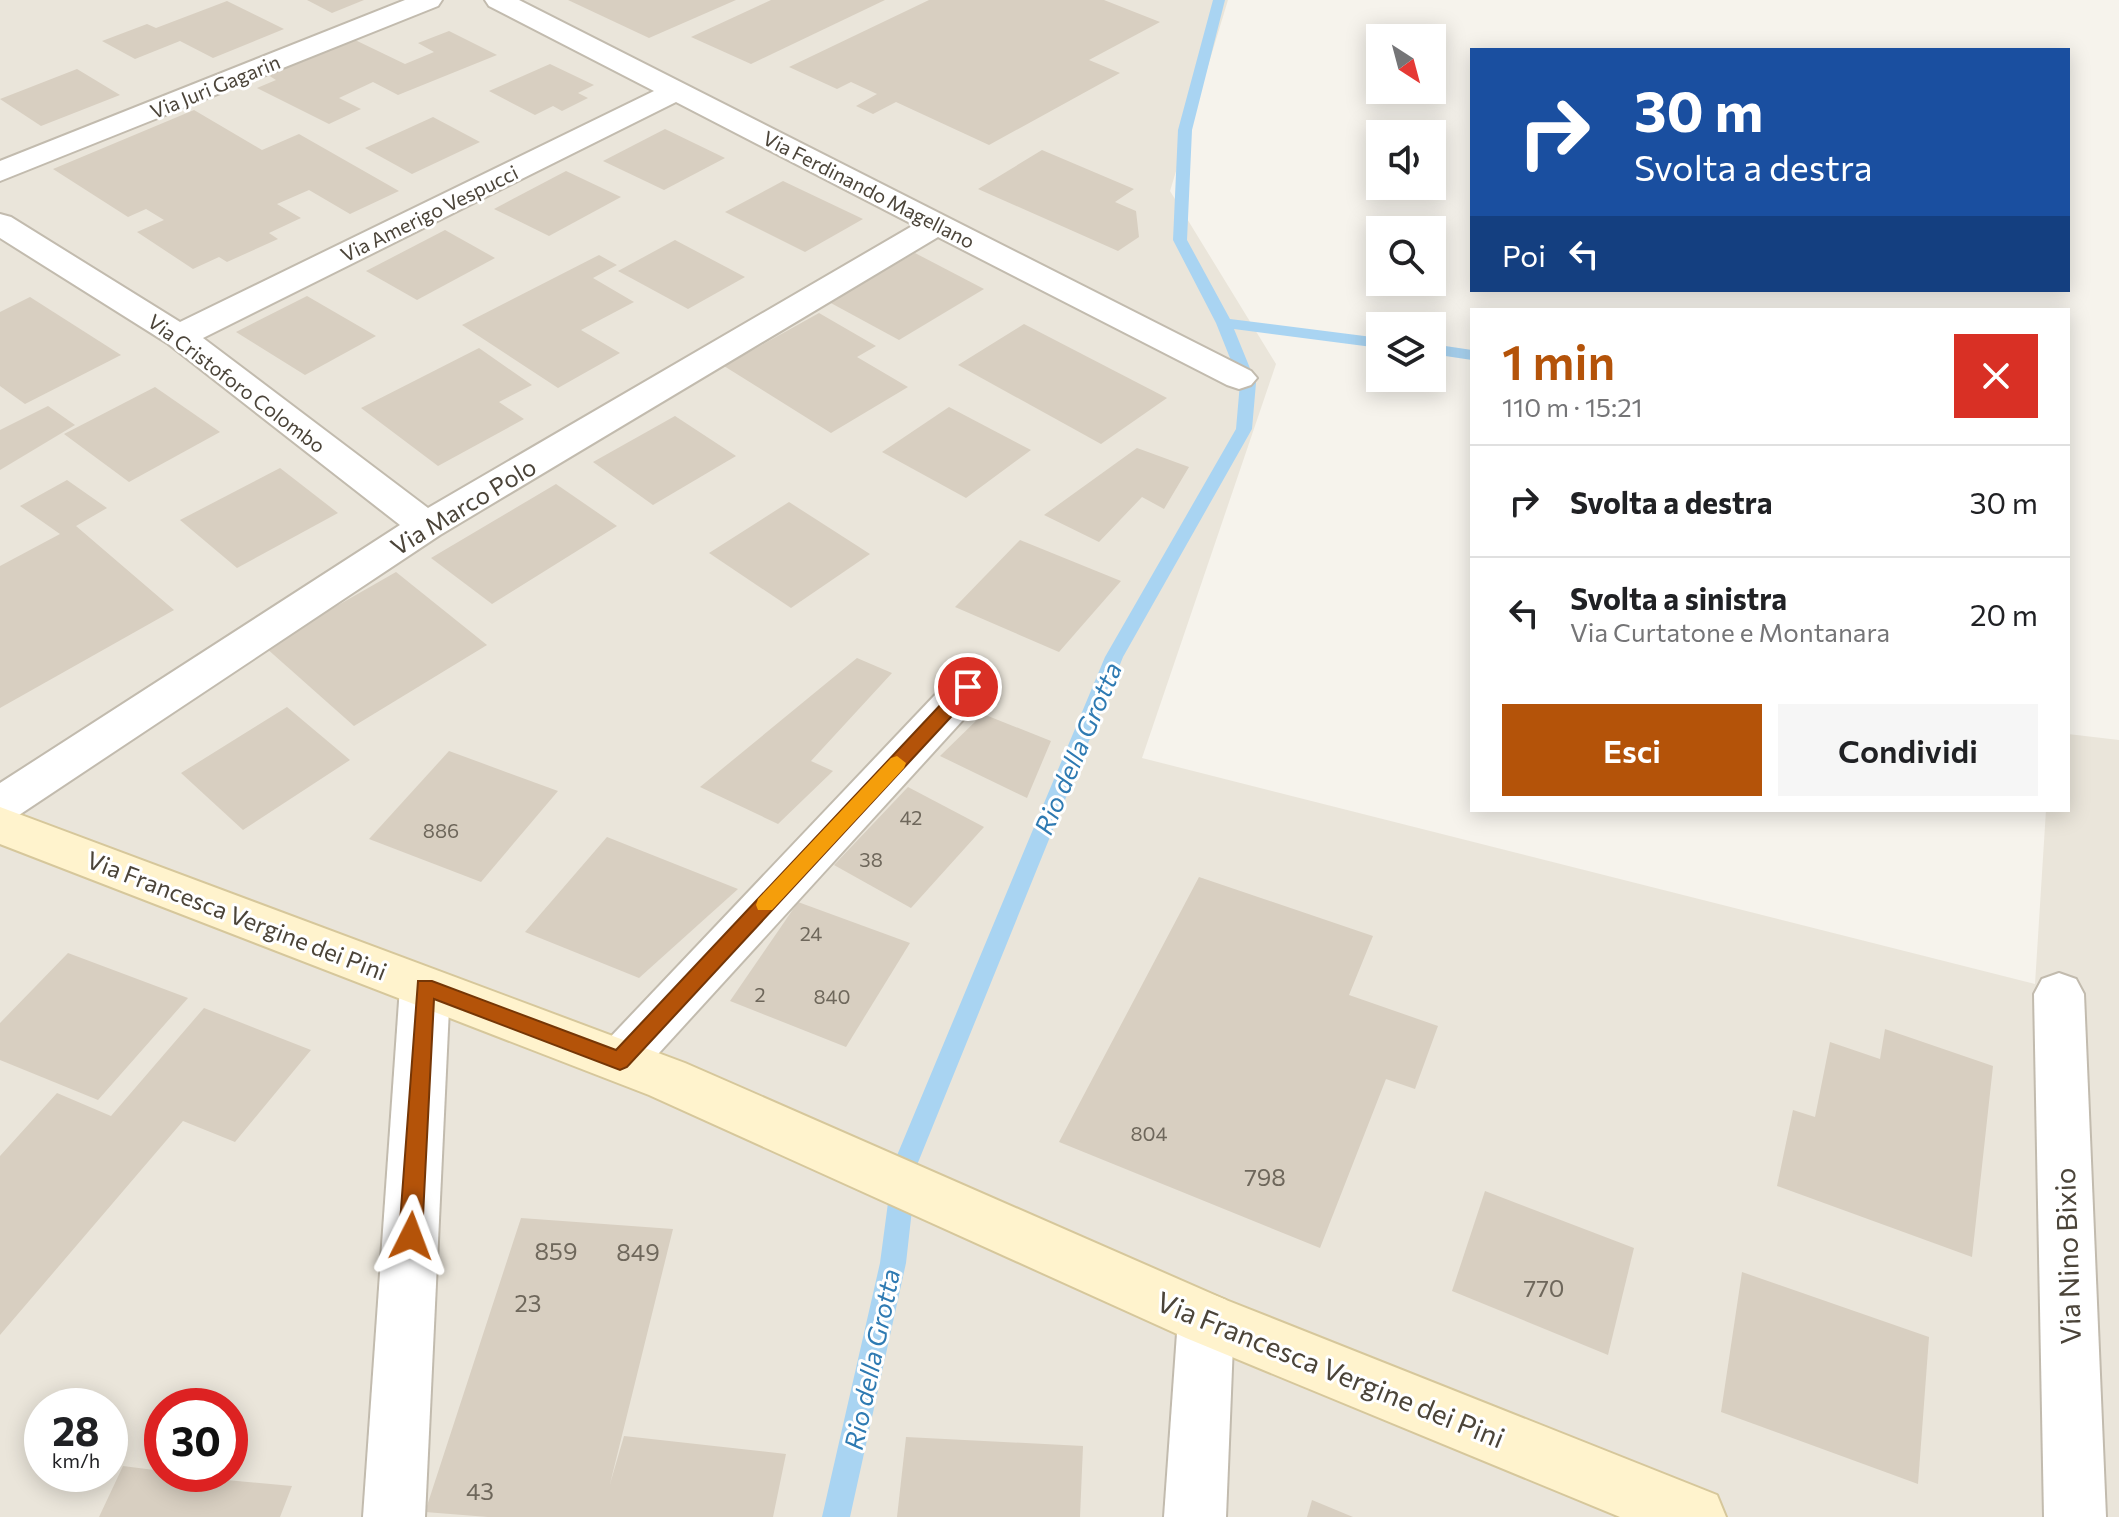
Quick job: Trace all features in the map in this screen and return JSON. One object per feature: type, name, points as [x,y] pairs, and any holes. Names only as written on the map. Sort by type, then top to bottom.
[{"type":"street","name":"Via Juri Gagarin","points":[[0,172],[429,0]]},
{"type":"street","name":"Via Ferdinando Magellano","points":[[498,0],[1239,378]]},
{"type":"street","name":"Via Amerigo Vespucci","points":[[179,336],[679,90]]},
{"type":"street","name":"Via Cristoforo Colombo","points":[[0,224],[179,336],[426,526]]},
{"type":"street","name":"Via Marco Polo","points":[[0,805],[426,526],[936,225]]},
{"type":"street","points":[[620,1061],[968,687]]},
{"type":"street","name":"Via Francesca Vergine dei Pini","points":[[0,825],[620,1061],[1206,1319],[1695,1517]]},
{"type":"street","points":[[394,1517],[425,987]]},
{"type":"street","name":"Via Nino Bixio","points":[[2059,994],[2075,1517]]},
{"type":"street","points":[[1195,1517],[1206,1319]]},
{"type":"shaded area","points":[[0,0],[1228,0],[1170,191],[1276,364],[1142,758],[2035,984],[2046,812],[2070,812],[2070,734],[2119,740],[2119,1517],[0,1517]]},
{"type":"building","points":[[307,0],[364,0],[332,13]]},
{"type":"building","points":[[568,0],[736,0],[649,38]]},
{"type":"building","points":[[771,0],[885,0],[751,64],[691,37]]},
{"type":"building","points":[[929,0],[1104,0],[1160,22],[1089,60],[1120,73],[989,145],[896,102],[873,114],[856,106],[877,94],[851,82],[837,89],[789,67]]},
{"type":"building","points":[[227,1],[284,29],[213,58],[180,41],[135,59],[102,41],[147,24],[156,28]]},
{"type":"building","points":[[449,31],[497,55],[398,95],[373,82],[339,98],[361,109],[329,124],[257,88],[276,80],[268,75],[353,39],[405,64],[434,52],[418,43]]},
{"type":"building","points":[[550,64],[594,85],[578,93],[588,98],[562,111],[553,106],[535,115],[489,91]]},
{"type":"building","points":[[77,69],[120,95],[41,126],[0,99]]},
{"type":"building","points":[[194,110],[262,150],[299,134],[399,191],[350,214],[309,190],[277,204],[301,218],[269,233],[278,239],[227,262],[219,257],[193,269],[137,232],[164,220],[146,209],[128,217],[53,169]]},
{"type":"building","points":[[433,117],[480,142],[412,174],[365,148]]},
{"type":"building","points":[[665,129],[725,158],[664,190],[603,161]]},
{"type":"building","points":[[1042,150],[1134,189],[1115,202],[1136,211],[1139,237],[1118,251],[978,189]]},
{"type":"building","points":[[566,171],[621,197],[549,236],[494,209]]},
{"type":"building","points":[[783,181],[863,219],[805,252],[725,212]]},
{"type":"building","points":[[445,230],[495,258],[417,300],[366,271]]},
{"type":"building","points":[[675,240],[745,277],[688,309],[618,271]]},
{"type":"building","points":[[915,253],[984,289],[899,340],[829,302]]},
{"type":"building","points":[[599,255],[617,265],[593,278],[634,302],[581,330],[620,353],[558,388],[462,325]]},
{"type":"building","points":[[307,296],[376,336],[305,375],[236,332]]},
{"type":"building","points":[[30,297],[121,355],[25,404],[0,386],[0,312]]},
{"type":"building","points":[[819,313],[876,346],[857,357],[908,387],[831,433],[724,366]]},
{"type":"building","points":[[1024,324],[1167,398],[1101,444],[958,365]]},
{"type":"building","points":[[479,348],[532,385],[499,402],[524,419],[438,466],[361,408]]},
{"type":"building","points":[[155,387],[220,432],[129,482],[64,434]]},
{"type":"building","points":[[48,406],[75,425],[0,470],[0,430]]},
{"type":"building","points":[[949,407],[1031,450],[966,498],[882,452]]},
{"type":"building","points":[[675,416],[736,456],[653,505],[593,462]]},
{"type":"building","points":[[1137,448],[1189,467],[1164,509],[1142,497],[1099,542],[1044,515]]},
{"type":"building","points":[[280,468],[338,513],[237,568],[180,520]]},
{"type":"building","points":[[67,480],[107,508],[76,526],[174,610],[0,708],[0,566],[60,534],[20,506]]},
{"type":"building","points":[[556,484],[617,526],[492,604],[431,558]]},
{"type":"building","points":[[789,502],[870,554],[791,608],[709,553]]},
{"type":"building","points":[[1020,540],[1121,581],[1059,652],[955,607]]},
{"type":"building","points":[[396,572],[487,645],[354,726],[265,647]]},
{"type":"building","points":[[857,658],[892,673],[811,761],[833,771],[778,824],[700,787]]},
{"type":"building","points":[[287,707],[350,760],[243,830],[181,773]]},
{"type":"building","points":[[983,714],[1051,741],[1027,798],[940,756]]},
{"type":"building","points":[[449,751],[558,791],[481,882],[369,839]]},
{"type":"building","points":[[908,787],[984,827],[911,908],[834,865]]},
{"type":"building","points":[[607,837],[738,889],[639,978],[525,932]]},
{"type":"building","points":[[1199,877],[1373,936],[1349,995],[1438,1026],[1415,1089],[1386,1079],[1320,1248],[1059,1142]]},
{"type":"building","points":[[798,902],[910,943],[846,1047],[730,1001]]},
{"type":"building","points":[[68,953],[188,998],[98,1100],[0,1060],[0,1023]]},
{"type":"building","points":[[204,1008],[311,1050],[235,1142],[183,1121],[0,1335],[0,1156],[57,1093],[111,1116]]},
{"type":"building","points":[[1885,1029],[1993,1066],[1972,1257],[1777,1186],[1793,1110],[1815,1117],[1830,1042],[1880,1059]]},
{"type":"building","points":[[1485,1191],[1634,1248],[1608,1355],[1452,1291]]},
{"type":"building","points":[[521,1218],[673,1229],[610,1484],[624,1436],[786,1454],[773,1517],[488,1517],[425,1512]]},
{"type":"building","points":[[1742,1272],[1929,1337],[1918,1484],[1721,1412]]},
{"type":"building","points":[[906,1437],[1083,1446],[1080,1517],[897,1517]]},
{"type":"building","points":[[128,1467],[144,1469],[144,1492],[248,1492],[248,1482],[292,1486],[280,1517],[99,1517],[111,1492],[128,1492]]},
{"type":"building","points":[[1312,1500],[1353,1517],[1307,1517]]},
{"type":"waterway","name":"Rio della Grotta","points":[[1219,0],[1185,130],[1180,240],[1224,323]]},
{"type":"waterway","name":"Rio della Grotta","points":[[836,1517],[893,1263],[905,1165],[1114,657],[1244,429],[1248,383],[1224,323]]},
{"type":"waterway","points":[[1224,323],[1366,341]]},
{"type":"waterway","points":[[1446,351],[1470,355]]},
{"type":"slow traffic","points":[[765,905],[897,763]]},
{"type":"route","points":[[411,1236],[425,987],[620,1061],[968,687]]}]
